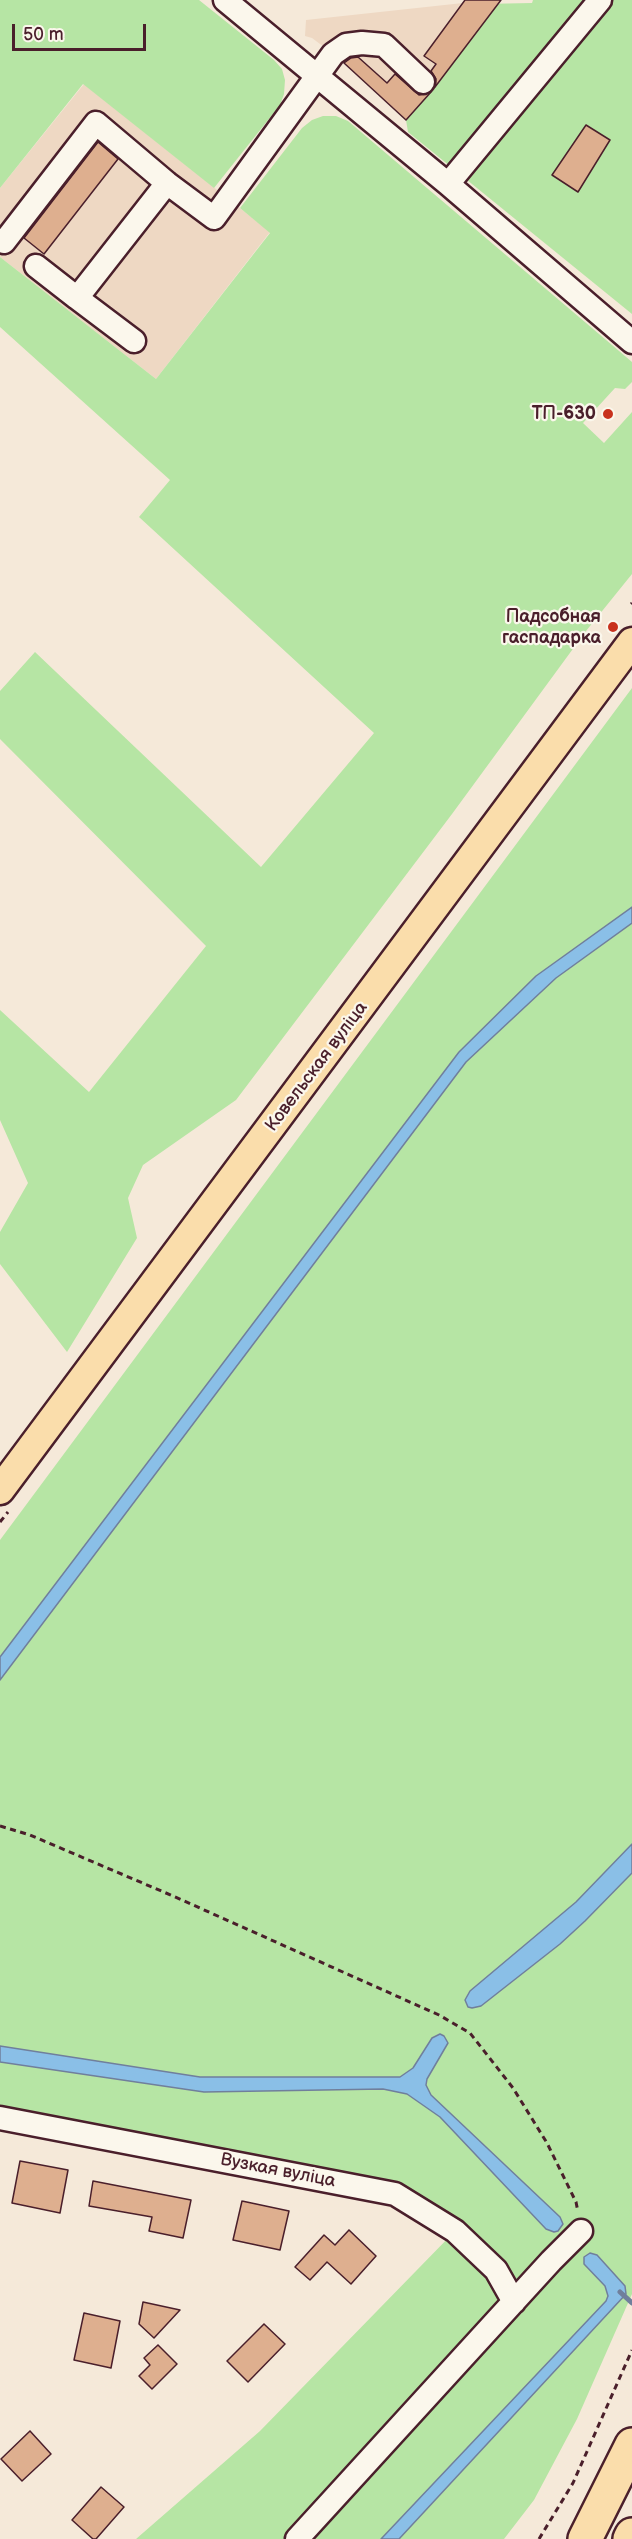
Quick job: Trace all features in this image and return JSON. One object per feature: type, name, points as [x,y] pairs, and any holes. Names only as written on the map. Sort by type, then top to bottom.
[{"type":"highway","points":[[585,2539],[632,2445]]},
{"type":"highway","points":[[630,2539],[632,2535]]},
{"type":"main road","name":"Ковельская вуліца","points":[[0,1490],[632,642]]},
{"type":"street","points":[[225,0],[448,184],[632,342]]},
{"type":"street","points":[[448,184],[600,0]]},
{"type":"street","points":[[4,242],[96,123],[167,183],[214,218],[333,54],[346,45],[362,43],[384,45],[423,82]]},
{"type":"street","points":[[77,298],[167,183]]},
{"type":"street","points":[[36,266],[134,341]]},
{"type":"street","name":"Вузкая вуліца","points":[[0,2118],[395,2194],[455,2231],[496,2270],[514,2302]]},
{"type":"street","points":[[297,2539],[581,2231]]},
{"type":"path","points":[[0,1826],[30,1835],[173,1896],[439,2015],[470,2032],[513,2088],[547,2143],[576,2202],[581,2231]]},
{"type":"path","points":[[540,2539],[573,2483],[632,2350]]},
{"type":"shaded area","points":[[463,3],[492,11],[439,82],[406,120],[340,59],[312,38],[305,36],[306,20]]},
{"type":"shaded area","points":[[84,84],[270,232],[156,379],[0,257],[0,188]]},
{"type":"green space","points":[[0,0],[199,0],[274,60],[282,69],[285,80],[284,94],[280,105],[214,188],[83,84],[0,188]]},
{"type":"green space","points":[[533,0],[632,0],[632,314],[408,132],[406,120],[439,82],[492,11],[482,4],[532,3]]},
{"type":"green space","points":[[323,116],[336,116],[348,121],[632,362],[632,382],[625,389],[615,388],[583,423],[604,443],[632,412],[632,574],[586,631],[452,814],[236,1100],[143,1165],[128,1198],[137,1238],[67,1352],[0,1264],[0,1232],[28,1183],[0,1120],[0,1010],[89,1092],[206,946],[0,739],[0,691],[35,652],[261,867],[374,733],[139,517],[170,480],[0,327],[0,257],[156,379],[270,233],[240,208],[302,128],[312,120]]},
{"type":"green space","points":[[632,688],[632,2294],[577,2419],[534,2500],[504,2539],[136,2539],[260,2431],[455,2231],[395,2194],[0,2119],[0,1540]]},
{"type":"water","points":[[632,907],[632,923],[556,978],[466,1062],[0,1680],[0,1657],[459,1052],[536,976]]},
{"type":"water","points":[[632,1844],[632,1873],[585,1921],[560,1944],[481,2006],[468,2007],[465,2000],[470,1991],[576,1902]]},
{"type":"water","points":[[440,2034],[448,2043],[427,2079],[426,2085],[431,2095],[560,2217],[563,2224],[558,2231],[546,2229],[440,2117],[407,2094],[383,2089],[204,2092],[0,2062],[0,2046],[200,2077],[400,2077],[413,2068],[432,2038]]},
{"type":"water","points":[[590,2253],[597,2255],[625,2286],[626,2294],[399,2539],[381,2539],[606,2301],[608,2296],[605,2286],[584,2264],[584,2257]]},
{"type":"building","points":[[465,0],[501,0],[435,87],[436,79],[431,71],[436,64],[424,56]]},
{"type":"building","points":[[358,57],[387,83],[395,74],[419,95],[431,92],[406,120],[344,63],[351,58]]},
{"type":"building","points":[[586,125],[610,140],[578,192],[552,175]]},
{"type":"building","points":[[98,142],[118,159],[44,254],[24,238]]},
{"type":"building","points":[[20,2161],[68,2170],[60,2213],[12,2203]]},
{"type":"building","points":[[93,2181],[191,2200],[183,2238],[149,2231],[152,2217],[89,2206]]},
{"type":"building","points":[[242,2201],[289,2211],[280,2250],[233,2240]]},
{"type":"building","points":[[349,2230],[376,2256],[351,2284],[327,2262],[310,2280],[295,2267],[324,2235],[335,2245]]},
{"type":"building","points":[[143,2302],[180,2310],[154,2338],[139,2324]]},
{"type":"building","points":[[84,2313],[120,2321],[111,2368],[74,2360]]},
{"type":"building","points":[[264,2324],[285,2344],[248,2382],[227,2361]]},
{"type":"building","points":[[158,2345],[177,2364],[152,2389],[139,2376],[150,2365],[144,2358]]},
{"type":"building","points":[[30,2431],[51,2454],[22,2481],[1,2459]]},
{"type":"building","points":[[101,2487],[124,2507],[96,2539],[93,2539],[72,2520]]},
{"type":"waterway","points":[[620,2292],[632,2303]]},
{"type":"place","name":"ТП-630","points":[[608,414]]},
{"type":"place","name":"Падсобная гаспадарка","points":[[613,627]]}]
